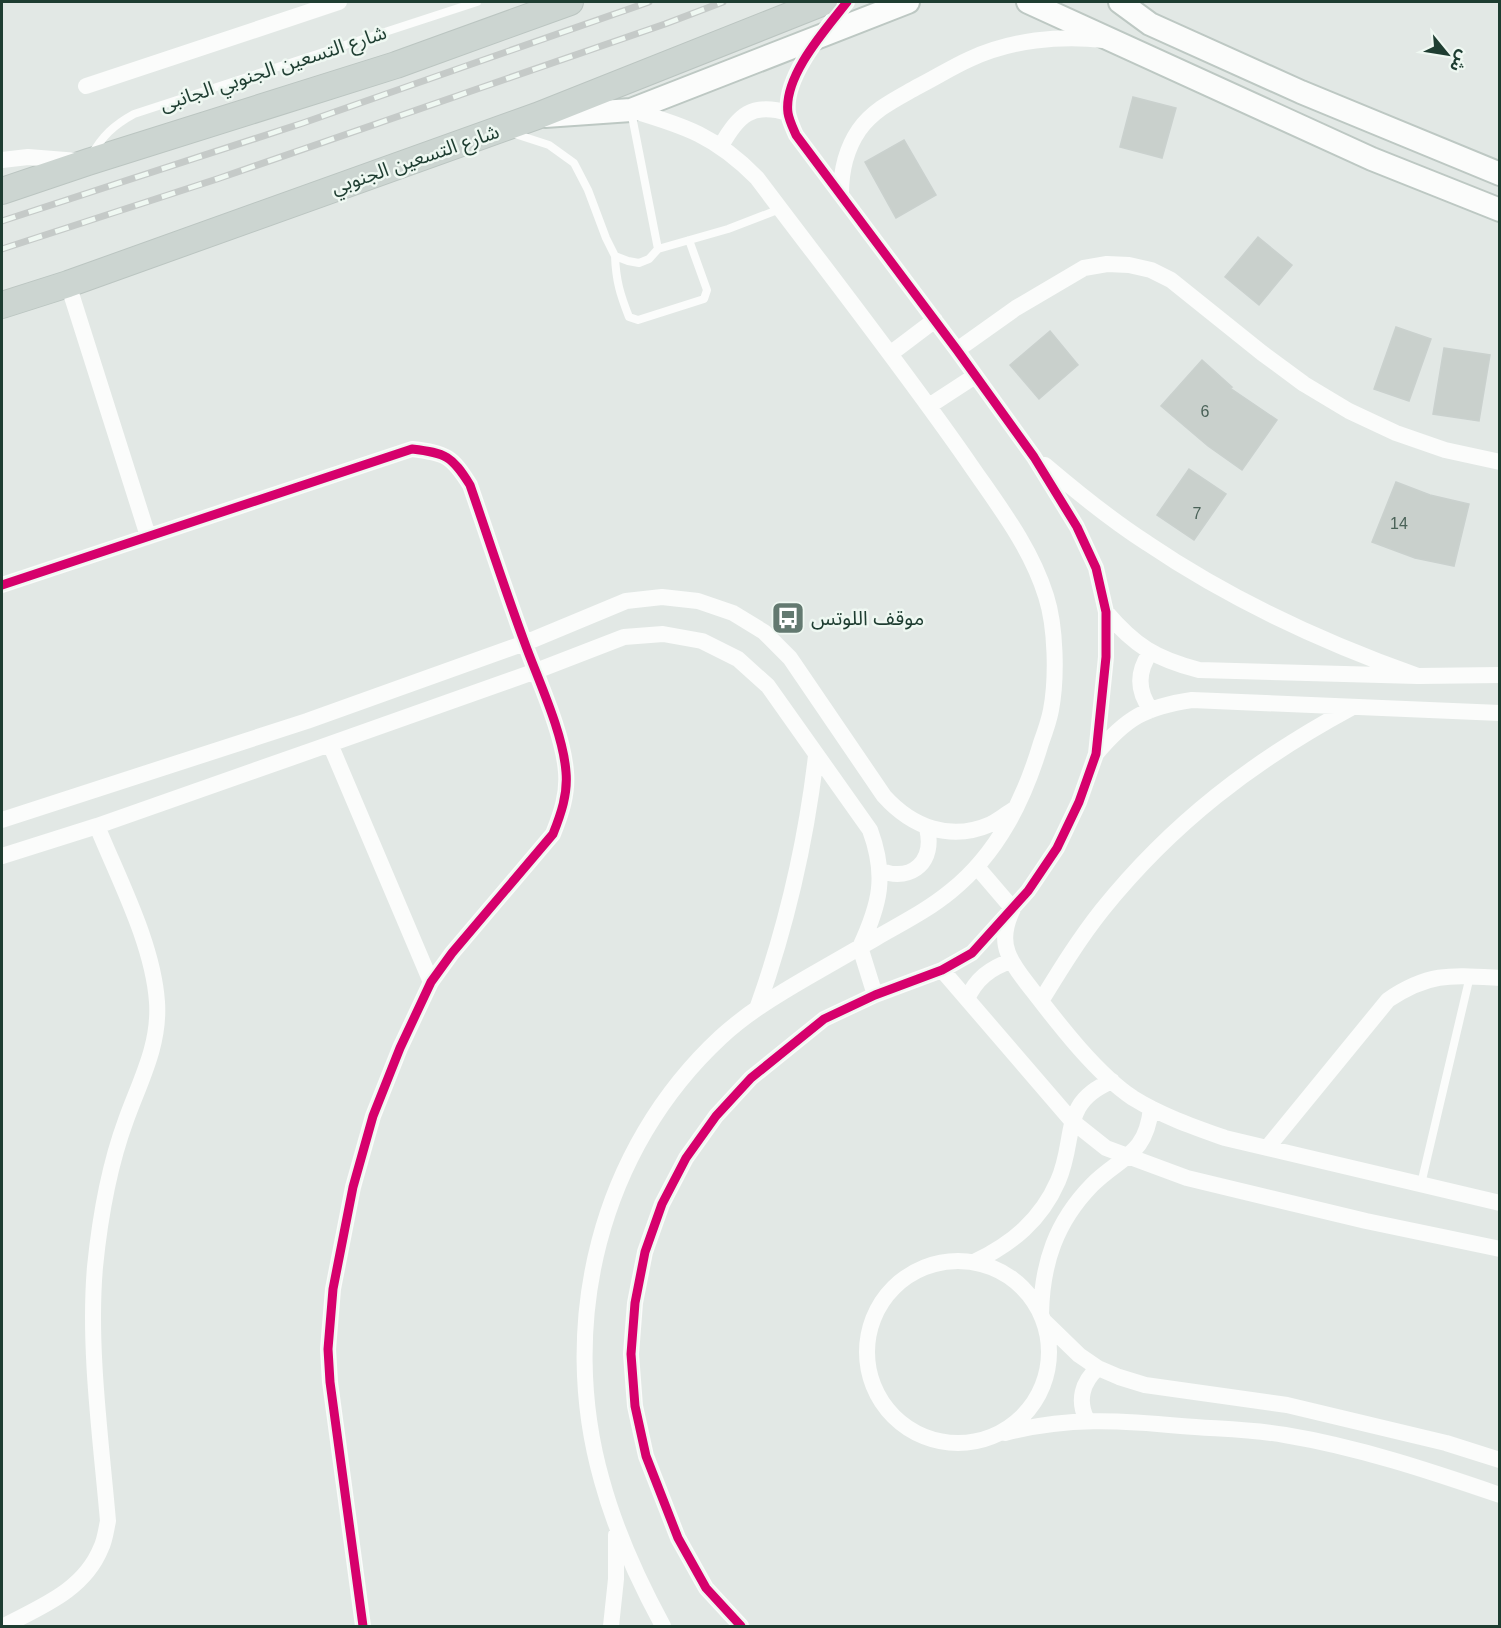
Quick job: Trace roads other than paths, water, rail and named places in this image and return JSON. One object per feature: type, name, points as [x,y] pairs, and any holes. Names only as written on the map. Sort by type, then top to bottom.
[{"type":"main road","points":[[2,191],[396,64],[542,6],[570,2]]},
{"type":"main road","name":"شارع التسعين الجنوبي","points":[[2,305],[68,284],[537,116],[824,2]]},
{"type":"street","points":[[86,86],[339,2]]},
{"type":"street","points":[[738,1625],[706,1588],[678,1538],[646,1456],[634,1406],[631,1354],[635,1303],[645,1252],[662,1204],[686,1158],[716,1116],[751,1078],[824,1020],[875,994],[942,970],[972,953],[1013,909],[1057,848],[1080,802],[1096,754],[1106,657],[1106,612],[1096,568],[1077,527],[1034,457],[935,320],[796,135],[788,112],[789,95],[795,77],[820,36],[847,2]]},
{"type":"street","points":[[537,116],[631,110],[908,2]]},
{"type":"street","points":[[1028,2],[1065,11],[1113,42],[1372,159],[1500,210]]},
{"type":"street","points":[[1120,2],[1150,24],[1312,97],[1500,174]]},
{"type":"street","points":[[841,194],[843,166],[859,129],[877,110],[968,59],[988,51],[1029,41],[1082,39],[1113,42]]},
{"type":"street","points":[[721,146],[740,117],[755,110],[772,108],[788,112]]},
{"type":"street","points":[[631,110],[680,124],[700,133],[721,146],[757,178],[929,406],[1026,545],[1048,599],[1055,656],[1051,711],[1033,770],[1018,807],[1000,838],[977,867],[951,891],[918,914],[758,1006],[721,1036],[688,1071],[659,1109],[642,1134],[620,1179],[602,1226],[591,1274],[584,1323],[584,1373],[600,1476],[616,1525],[638,1577],[663,1626]]},
{"type":"street","points":[[2,160],[28,157],[88,162]]},
{"type":"street","points":[[957,350],[1016,308],[1084,268],[1107,264],[1129,265],[1151,270],[1171,279],[1262,353],[1304,384],[1349,411],[1396,433],[1445,450],[1500,462]]},
{"type":"street","points":[[68,284],[148,537]]},
{"type":"street","points":[[890,354],[935,320]]},
{"type":"street","points":[[929,406],[975,376]]},
{"type":"street","points":[[2,585],[412,449],[436,452],[457,465],[470,485],[536,671],[563,753],[566,795],[561,815],[553,834],[452,953],[432,982],[399,1048],[373,1116],[353,1187],[333,1289],[328,1349],[330,1382],[363,1626]]},
{"type":"street","points":[[1034,457],[1097,508],[1196,575],[1301,631],[1418,676]]},
{"type":"street","points":[[2,820],[307,721],[525,643],[626,601],[662,597],[698,601],[733,613],[764,632],[790,658],[884,796],[911,820],[927,828],[959,832],[990,824],[1018,807]]},
{"type":"street","points":[[1106,612],[1124,633],[1150,653],[1172,663],[1200,670],[1418,676],[1500,675]]},
{"type":"street","points":[[2,856],[98,826],[536,671],[624,637],[663,634],[702,641],[738,659],[768,686],[870,830],[878,849],[881,871],[879,895],[860,947],[875,994]]},
{"type":"street","points":[[1150,653],[1142,668],[1140,686],[1151,710]]},
{"type":"street","points":[[1096,754],[1114,732],[1137,715],[1164,704],[1192,700],[1500,713]]},
{"type":"street","points":[[1041,1001],[1069,955],[1101,911],[1136,870],[1174,832],[1258,763],[1351,708]]},
{"type":"street","points":[[307,721],[303,726],[302,738],[310,748],[330,744],[347,733],[345,719],[334,711]]},
{"type":"street","points":[[330,744],[432,982]]},
{"type":"street","points":[[758,1006],[785,924],[795,883],[804,840],[816,756]]},
{"type":"street","points":[[4,1626],[69,1591],[88,1572],[101,1548],[108,1521],[93,1326],[95,1267],[101,1218],[112,1170],[126,1120],[144,1077],[155,1041],[157,1004],[152,967],[98,826]]},
{"type":"street","points":[[881,871],[892,875],[915,870],[923,862],[928,851],[930,840],[927,828]]},
{"type":"street","points":[[977,867],[1013,909]]},
{"type":"street","points":[[1013,909],[1005,934],[1005,944],[1011,961],[1073,1040],[1112,1081],[1131,1096],[1151,1108],[1225,1138],[1500,1203]]},
{"type":"street","points":[[967,999],[977,981],[993,969],[1011,961]]},
{"type":"street","points":[[942,970],[1072,1121],[1106,1148],[1187,1178],[1366,1221],[1500,1249]]},
{"type":"street","points":[[1267,1148],[1388,1000],[1407,987],[1427,979],[1448,975],[1500,978]]},
{"type":"street","points":[[974,1262],[996,1252],[1034,1221],[1048,1201],[1059,1179],[1067,1156],[1072,1121],[1077,1107],[1098,1087],[1112,1081]]},
{"type":"street","points":[[1151,1108],[1150,1119],[1142,1140],[1129,1157],[1093,1184],[1074,1206],[1059,1230],[1048,1257],[1042,1286],[1042,1318],[1078,1355],[1098,1368],[1145,1385],[1287,1405],[1446,1443],[1500,1461]]},
{"type":"street","points":[[990,1437],[1011,1426],[1028,1410],[1040,1390],[1047,1368],[1049,1345],[1042,1318],[1030,1296],[1014,1280],[995,1269],[974,1262],[950,1261],[926,1267],[904,1278],[886,1295],[874,1316],[867,1340],[867,1364],[874,1388],[886,1409],[904,1426],[925,1438],[947,1443],[969,1443],[1028,1427],[1087,1420],[1141,1422],[1284,1435],[1353,1450],[1431,1472],[1500,1496]]},
{"type":"street","points":[[1087,1420],[1082,1405],[1083,1388],[1091,1373],[1098,1368]]},
{"type":"street","points":[[611,1626],[616,1579],[616,1525]]},
{"type":"lane","name":"شارع التسعين الجنوبي الجانبى","points":[[88,162],[100,141],[114,125],[134,114],[477,2]]},
{"type":"lane","points":[[631,110],[658,249]]},
{"type":"lane","points":[[500,129],[549,145],[574,163],[588,189],[615,256],[616,282],[629,317],[638,320],[704,299],[707,291],[689,240]]},
{"type":"lane","points":[[615,256],[639,263],[649,260],[658,249],[728,229],[780,209]]},
{"type":"lane","points":[[1421,1184],[1470,976]]},
{"type":"railway","points":[[2,221],[303,123],[649,2]]},
{"type":"railway","points":[[2,249],[217,179],[723,2]]},
{"type":"place","name":"موقف اللوتس","points":[[788,618]]}]
